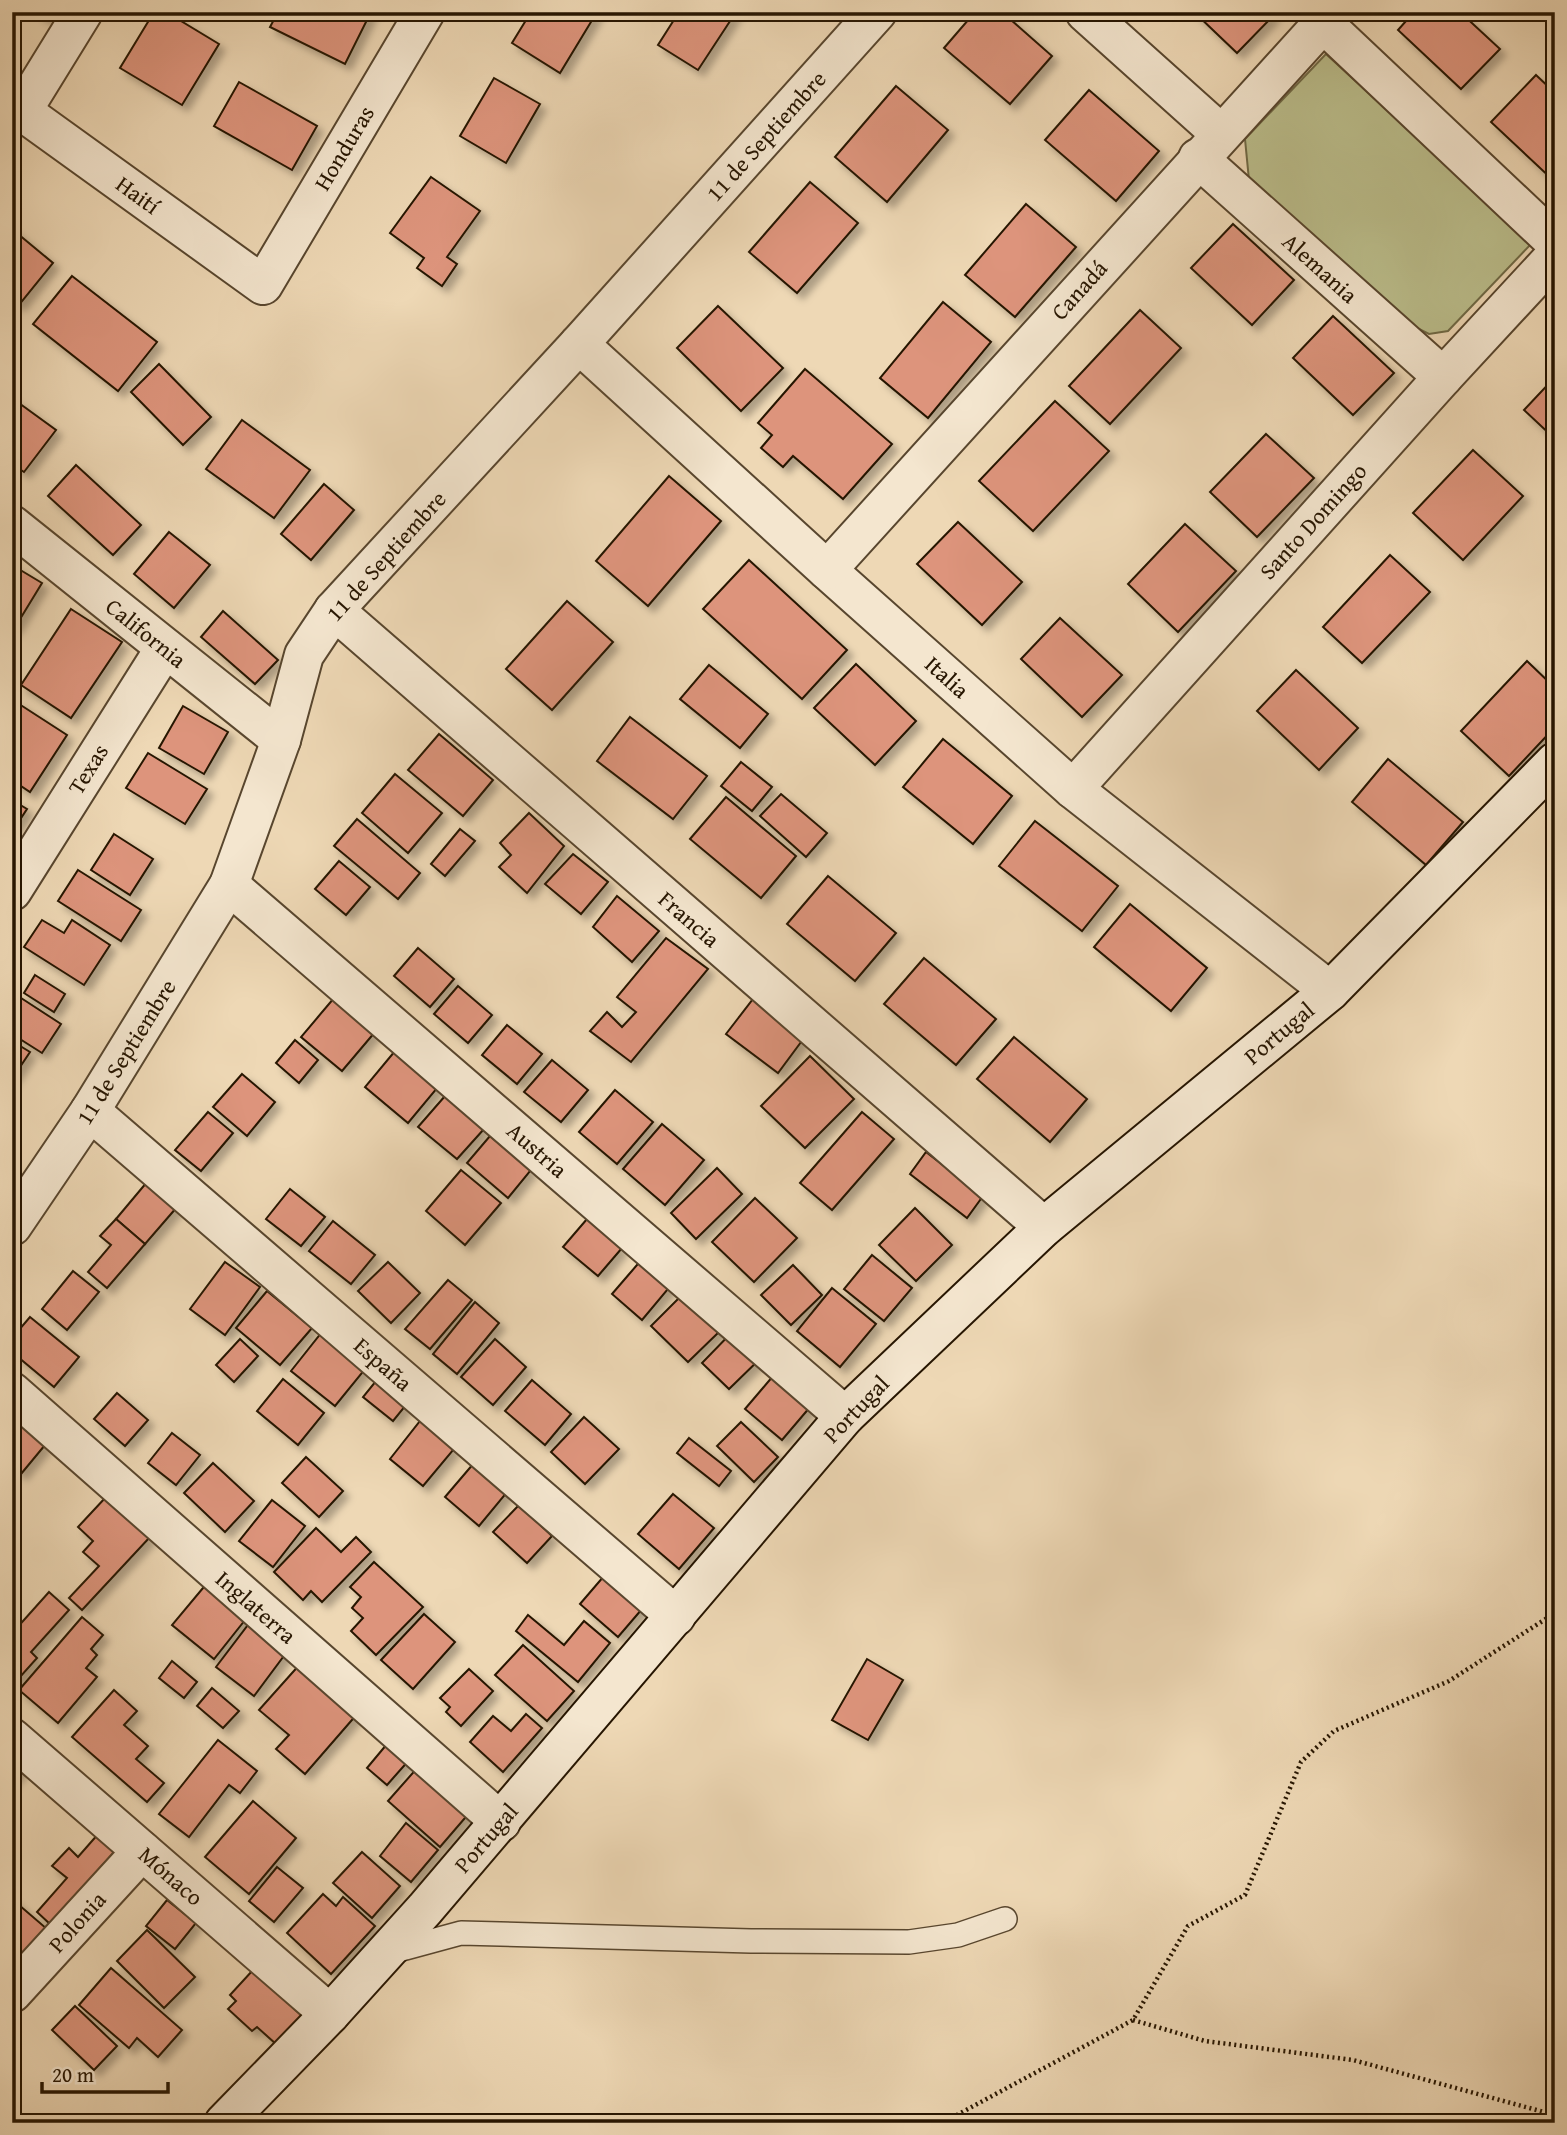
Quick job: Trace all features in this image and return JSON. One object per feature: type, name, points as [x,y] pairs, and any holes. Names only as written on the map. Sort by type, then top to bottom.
[{"type":"street","points":[[17,108],[83,12]]},
{"type":"street","name":"Honduras","points":[[263,285],[425,12]]},
{"type":"street","name":"11 de Septiembre","points":[[12,1226],[90,1111],[229,885],[281,740],[304,655],[334,610],[579,344],[877,12]]},
{"type":"street","name":"Alemania","points":[[1085,12],[1210,146],[1443,377]]},
{"type":"street","points":[[1328,18],[1551,265]]},
{"type":"street","name":"Canadá","points":[[827,570],[1328,18]]},
{"type":"street","name":"Haití","points":[[17,108],[263,285]]},
{"type":"street","name":"Santo Domingo","points":[[1073,789],[1443,377],[1551,265]]},
{"type":"street","name":"Italia","points":[[579,344],[1073,789],[1330,991]]},
{"type":"street","name":"California","points":[[12,525],[281,740]]},
{"type":"street","name":"Francia","points":[[334,610],[1044,1227]]},
{"type":"street","name":"Texas","points":[[12,891],[164,648]]},
{"type":"street","name":"Portugal","points":[[224,2123],[330,2014],[501,1822],[845,1416],[1044,1227],[1330,991],[1555,762]]},
{"type":"street","name":"Austria","points":[[229,885],[845,1416]]},
{"type":"street","name":"España","points":[[90,1111],[676,1616]]},
{"type":"street","name":"Inglaterra","points":[[12,1392],[501,1822]]},
{"type":"street","name":"Mónaco","points":[[12,1738],[330,2014]]},
{"type":"street","name":"Polonia","points":[[12,1993],[142,1851]]},
{"type":"lane","points":[[381,1955],[461,1933],[751,1941],[909,1942],[958,1934],[1004,1919]]},
{"type":"path","points":[[942,2123],[1133,2020],[1188,1926],[1245,1895],[1301,1762],[1334,1731],[1449,1681],[1555,1613]]},
{"type":"path","points":[[1133,2020],[1205,2041],[1353,2060],[1555,2115]]},
{"type":"green space","points":[[1326,54],[1532,243],[1448,331],[1429,334],[1411,325],[1249,180],[1245,139]]},
{"type":"building","points":[[35,12],[52,12],[48,19]]},
{"type":"building","points":[[154,12],[166,12],[219,44],[182,105],[120,68]]},
{"type":"building","points":[[278,12],[371,12],[345,64],[270,27]]},
{"type":"building","points":[[531,12],[597,12],[560,73],[512,43]]},
{"type":"building","points":[[679,12],[736,12],[698,70],[658,45]]},
{"type":"building","points":[[975,12],[1002,12],[1052,56],[1010,104],[944,48]]},
{"type":"building","points":[[1194,12],[1271,12],[1274,15],[1237,53]]},
{"type":"building","points":[[1414,12],[1460,12],[1500,49],[1461,89],[1398,30]]},
{"type":"building","points":[[1536,75],[1555,93],[1555,182],[1491,122]]},
{"type":"building","points":[[494,78],[540,104],[506,163],[460,136]]},
{"type":"building","points":[[239,82],[317,126],[292,170],[214,126]]},
{"type":"building","points":[[896,86],[948,130],[887,202],[835,157]]},
{"type":"building","points":[[1089,90],[1159,151],[1116,201],[1045,140]]},
{"type":"building","points":[[431,177],[480,211],[447,257],[457,264],[442,286],[417,268],[424,258],[390,233]]},
{"type":"building","points":[[810,182],[858,223],[797,293],[749,252]]},
{"type":"building","points":[[1026,204],[1076,247],[1015,317],[965,275]]},
{"type":"building","points":[[1233,224],[1294,280],[1252,325],[1191,268]]},
{"type":"building","points":[[12,229],[53,263],[19,305],[12,300]]},
{"type":"building","points":[[72,276],[157,342],[118,391],[33,324]]},
{"type":"building","points":[[943,302],[991,342],[928,418],[880,378]]},
{"type":"building","points":[[718,306],[783,368],[741,411],[677,348]]},
{"type":"building","points":[[1140,310],[1181,348],[1110,424],[1069,386]]},
{"type":"building","points":[[1333,316],[1394,373],[1353,415],[1293,358]]},
{"type":"building","points":[[159,364],[211,417],[183,445],[131,392]]},
{"type":"building","points":[[805,369],[892,444],[843,499],[793,456],[783,467],[761,448],[772,435],[758,423]]},
{"type":"building","points":[[1555,377],[1555,439],[1524,410]]},
{"type":"building","points":[[12,398],[56,430],[24,472],[12,464]]},
{"type":"building","points":[[1055,401],[1109,451],[1033,531],[979,481]]},
{"type":"building","points":[[242,420],[310,470],[274,518],[206,469]]},
{"type":"building","points":[[1266,434],[1314,478],[1257,537],[1210,492]]},
{"type":"building","points":[[1473,450],[1523,496],[1463,560],[1413,513]]},
{"type":"building","points":[[76,465],[141,525],[113,555],[48,496]]},
{"type":"building","points":[[669,476],[721,521],[648,606],[596,561]]},
{"type":"building","points":[[324,484],[354,510],[311,560],[281,534]]},
{"type":"building","points":[[958,522],[1022,582],[982,625],[917,564]]},
{"type":"building","points":[[1185,524],[1236,571],[1178,632],[1128,584]]},
{"type":"building","points":[[169,532],[210,565],[174,608],[134,574]]},
{"type":"building","points":[[1390,555],[1430,592],[1362,663],[1323,627]]},
{"type":"building","points":[[749,560],[847,650],[802,699],[703,609]]},
{"type":"building","points":[[12,565],[42,583],[14,629],[12,628]]},
{"type":"building","points":[[567,601],[613,642],[552,710],[506,669]]},
{"type":"building","points":[[71,609],[122,642],[71,718],[21,685]]},
{"type":"building","points":[[223,611],[278,660],[255,684],[201,637]]},
{"type":"building","points":[[1060,618],[1122,675],[1082,717],[1021,659]]},
{"type":"building","points":[[1527,661],[1555,688],[1555,727],[1509,776],[1461,731]]},
{"type":"building","points":[[856,664],[916,721],[875,765],[814,708]]},
{"type":"building","points":[[709,665],[768,714],[740,748],[680,699]]},
{"type":"building","points":[[1296,670],[1358,728],[1319,770],[1257,711]]},
{"type":"building","points":[[16,702],[67,735],[30,792],[12,780],[12,707]]},
{"type":"building","points":[[183,706],[228,732],[204,774],[159,748]]},
{"type":"building","points":[[630,717],[707,776],[673,819],[597,761]]},
{"type":"building","points":[[439,734],[493,780],[463,816],[408,770]]},
{"type":"building","points":[[943,739],[1012,796],[973,844],[903,787]]},
{"type":"building","points":[[148,753],[207,789],[185,824],[126,788]]},
{"type":"building","points":[[1388,759],[1463,822],[1426,865],[1352,802]]},
{"type":"building","points":[[741,762],[772,787],[752,811],[721,786]]},
{"type":"building","points":[[395,774],[442,813],[408,853],[362,813]]},
{"type":"building","points":[[781,794],[827,833],[806,857],[760,816]]},
{"type":"building","points":[[726,797],[796,856],[761,898],[690,839]]},
{"type":"building","points":[[12,800],[27,809],[12,832]]},
{"type":"building","points":[[529,813],[564,846],[527,893],[499,867],[511,855],[500,843]]},
{"type":"building","points":[[357,819],[420,873],[398,899],[334,846]]},
{"type":"building","points":[[1035,821],[1118,886],[1082,931],[999,866]]},
{"type":"building","points":[[460,829],[475,841],[445,876],[431,864]]},
{"type":"building","points":[[114,834],[153,859],[130,895],[91,870]]},
{"type":"building","points":[[573,854],[608,882],[581,914],[545,884]]},
{"type":"building","points":[[339,861],[370,887],[346,915],[315,889]]},
{"type":"building","points":[[78,870],[141,910],[121,941],[58,901]]},
{"type":"building","points":[[828,876],[896,933],[855,981],[787,924]]},
{"type":"building","points":[[617,896],[659,931],[632,962],[593,927]]},
{"type":"building","points":[[1130,904],[1207,968],[1171,1011],[1094,947]]},
{"type":"building","points":[[42,920],[64,933],[72,920],[110,945],[84,985],[24,947]]},
{"type":"building","points":[[666,938],[708,969],[631,1062],[590,1031],[607,1012],[622,1027],[636,1012],[617,997]]},
{"type":"building","points":[[418,948],[454,979],[430,1007],[394,976]]},
{"type":"building","points":[[924,958],[996,1019],[956,1065],[884,1004]]},
{"type":"building","points":[[35,975],[65,994],[54,1012],[24,993]]},
{"type":"building","points":[[458,986],[492,1015],[468,1043],[434,1014]]},
{"type":"building","points":[[18,996],[61,1024],[42,1053],[12,1034],[12,1005]]},
{"type":"building","points":[[334,998],[375,1032],[342,1071],[301,1037]]},
{"type":"building","points":[[753,999],[804,1038],[778,1073],[726,1034]]},
{"type":"building","points":[[507,1025],[542,1054],[517,1084],[482,1055]]},
{"type":"building","points":[[1014,1037],[1087,1099],[1050,1142],[977,1079]]},
{"type":"building","points":[[295,1040],[318,1060],[299,1083],[276,1063]]},
{"type":"building","points":[[12,1041],[30,1052],[12,1079]]},
{"type":"building","points":[[395,1051],[438,1087],[408,1123],[365,1087]]},
{"type":"building","points":[[810,1056],[854,1099],[805,1148],[761,1106]]},
{"type":"building","points":[[552,1060],[588,1090],[561,1122],[524,1092]]},
{"type":"building","points":[[242,1074],[275,1102],[247,1136],[213,1107]]},
{"type":"building","points":[[615,1090],[653,1122],[617,1164],[579,1132]]},
{"type":"building","points":[[445,1096],[484,1129],[457,1159],[418,1127]]},
{"type":"building","points":[[208,1112],[233,1133],[201,1171],[175,1150]]},
{"type":"building","points":[[862,1112],[894,1139],[832,1210],[800,1183]]},
{"type":"building","points":[[662,1124],[704,1160],[665,1205],[623,1169]]},
{"type":"building","points":[[490,1136],[531,1170],[508,1198],[467,1163]]},
{"type":"building","points":[[926,1152],[983,1196],[967,1218],[910,1174]]},
{"type":"building","points":[[717,1168],[742,1194],[696,1239],[671,1213]]},
{"type":"building","points":[[461,1170],[501,1203],[465,1245],[426,1211]]},
{"type":"building","points":[[147,1182],[177,1207],[145,1244],[116,1219]]},
{"type":"building","points":[[290,1189],[325,1217],[301,1246],[266,1219]]},
{"type":"building","points":[[755,1198],[797,1238],[754,1282],[712,1242]]},
{"type":"building","points":[[915,1208],[952,1245],[916,1281],[879,1245]]},
{"type":"building","points":[[116,1219],[145,1244],[107,1288],[88,1272],[111,1245],[100,1236]]},
{"type":"building","points":[[587,1219],[622,1248],[598,1276],[563,1247]]},
{"type":"building","points":[[333,1221],[375,1255],[351,1284],[309,1251]]},
{"type":"building","points":[[872,1255],[912,1288],[884,1321],[844,1289]]},
{"type":"building","points":[[643,1258],[673,1283],[642,1320],[612,1294]]},
{"type":"building","points":[[225,1262],[260,1287],[225,1335],[190,1309]]},
{"type":"building","points":[[388,1262],[420,1293],[391,1323],[358,1291]]},
{"type":"building","points":[[793,1265],[822,1295],[791,1325],[761,1295]]},
{"type":"building","points":[[73,1271],[99,1292],[67,1330],[42,1309]]},
{"type":"building","points":[[448,1280],[472,1300],[430,1349],[405,1329]]},
{"type":"building","points":[[832,1288],[876,1324],[840,1367],[797,1331]]},
{"type":"building","points":[[267,1291],[312,1328],[280,1365],[236,1328]]},
{"type":"building","points":[[684,1293],[721,1330],[688,1362],[651,1326]]},
{"type":"building","points":[[475,1302],[499,1323],[457,1374],[433,1354]]},
{"type":"building","points":[[30,1317],[79,1357],[54,1387],[12,1352],[12,1338]]},
{"type":"building","points":[[738,1326],[766,1353],[729,1389],[702,1363]]},
{"type":"building","points":[[322,1332],[366,1368],[335,1406],[291,1371]]},
{"type":"building","points":[[240,1339],[258,1356],[234,1382],[216,1365]]},
{"type":"building","points":[[495,1339],[526,1367],[493,1405],[461,1377]]},
{"type":"building","points":[[779,1369],[816,1400],[782,1440],[745,1409]]},
{"type":"building","points":[[283,1379],[324,1413],[298,1445],[257,1411]]},
{"type":"building","points":[[532,1380],[571,1414],[545,1445],[505,1411]]},
{"type":"building","points":[[376,1381],[406,1405],[393,1421],[363,1397]]},
{"type":"building","points":[[117,1393],[148,1420],[125,1446],[94,1419]]},
{"type":"building","points":[[584,1417],[619,1449],[585,1484],[551,1452]]},
{"type":"building","points":[[420,1421],[454,1449],[423,1486],[390,1459]]},
{"type":"building","points":[[741,1422],[778,1457],[754,1482],[717,1446]]},
{"type":"building","points":[[21,1424],[45,1445],[21,1474],[12,1467],[12,1435]]},
{"type":"building","points":[[172,1433],[200,1455],[176,1485],[148,1463]]},
{"type":"building","points":[[689,1438],[731,1471],[719,1486],[677,1453]]},
{"type":"building","points":[[306,1457],[343,1491],[319,1517],[282,1483]]},
{"type":"building","points":[[213,1463],[254,1501],[225,1532],[184,1493]]},
{"type":"building","points":[[474,1463],[508,1491],[479,1526],[445,1497]]},
{"type":"building","points":[[673,1494],[714,1528],[679,1569],[638,1534]]},
{"type":"building","points":[[106,1497],[150,1537],[82,1610],[69,1598],[99,1566],[83,1552],[93,1541],[78,1527]]},
{"type":"building","points":[[272,1500],[305,1526],[273,1567],[239,1541]]},
{"type":"building","points":[[519,1505],[552,1536],[527,1563],[493,1532]]},
{"type":"building","points":[[316,1528],[341,1552],[356,1537],[371,1552],[322,1602],[311,1591],[303,1600],[274,1572]]},
{"type":"building","points":[[374,1562],[423,1607],[376,1655],[351,1631],[363,1618],[352,1608],[361,1597],[350,1587]]},
{"type":"building","points":[[610,1569],[648,1602],[618,1637],[580,1604]]},
{"type":"building","points":[[208,1582],[249,1615],[214,1659],[172,1625]]},
{"type":"building","points":[[49,1592],[69,1610],[31,1652],[37,1658],[12,1686],[12,1627],[15,1630]]},
{"type":"building","points":[[424,1614],[455,1642],[413,1689],[381,1660]]},
{"type":"building","points":[[528,1615],[564,1645],[584,1621],[610,1643],[578,1682],[516,1631]]},
{"type":"building","points":[[82,1617],[103,1635],[91,1649],[97,1655],[86,1668],[97,1677],[58,1723],[19,1690]]},
{"type":"building","points":[[254,1617],[292,1645],[254,1696],[216,1667]]},
{"type":"building","points":[[523,1645],[574,1691],[547,1721],[495,1675]]},
{"type":"building","points":[[867,1659],[903,1680],[868,1740],[832,1720]]},
{"type":"building","points":[[172,1661],[197,1682],[184,1698],[159,1678]]},
{"type":"building","points":[[301,1663],[358,1713],[305,1774],[276,1749],[289,1735],[259,1710]]},
{"type":"building","points":[[469,1669],[493,1691],[461,1726],[446,1712],[450,1707],[440,1698]]},
{"type":"building","points":[[212,1688],[239,1711],[223,1728],[197,1706]]},
{"type":"building","points":[[114,1690],[137,1711],[124,1725],[148,1746],[136,1759],[164,1783],[147,1802],[72,1737]]},
{"type":"building","points":[[526,1714],[542,1728],[503,1772],[470,1742],[493,1716],[511,1731]]},
{"type":"building","points":[[397,1732],[418,1750],[387,1785],[367,1768]]},
{"type":"building","points":[[218,1740],[257,1771],[240,1793],[229,1785],[189,1837],[159,1814]]},
{"type":"building","points":[[426,1758],[477,1804],[440,1847],[388,1801]]},
{"type":"building","points":[[12,1760],[22,1769],[12,1780]]},
{"type":"building","points":[[253,1801],[296,1838],[249,1894],[205,1857]]},
{"type":"building","points":[[406,1823],[438,1850],[411,1882],[380,1856]]},
{"type":"building","points":[[99,1833],[117,1849],[50,1924],[37,1912],[67,1878],[52,1866],[69,1848],[78,1857]]},
{"type":"building","points":[[362,1852],[400,1886],[372,1918],[333,1883]]},
{"type":"building","points":[[277,1867],[303,1888],[274,1922],[249,1901]]},
{"type":"building","points":[[323,1894],[336,1906],[343,1897],[375,1926],[331,1974],[287,1933]]},
{"type":"building","points":[[12,1899],[47,1929],[12,1970]]},
{"type":"building","points":[[167,1900],[196,1923],[175,1949],[146,1926]]},
{"type":"building","points":[[147,1930],[195,1977],[164,2008],[117,1961]]},
{"type":"building","points":[[111,1968],[182,2030],[158,2057],[137,2038],[129,2048],[79,2005]]},
{"type":"building","points":[[253,1970],[302,2016],[276,2044],[257,2027],[252,2031],[228,2009],[236,2001],[230,1995]]},
{"type":"building","points":[[75,2006],[117,2046],[94,2070],[52,2030]]}]
